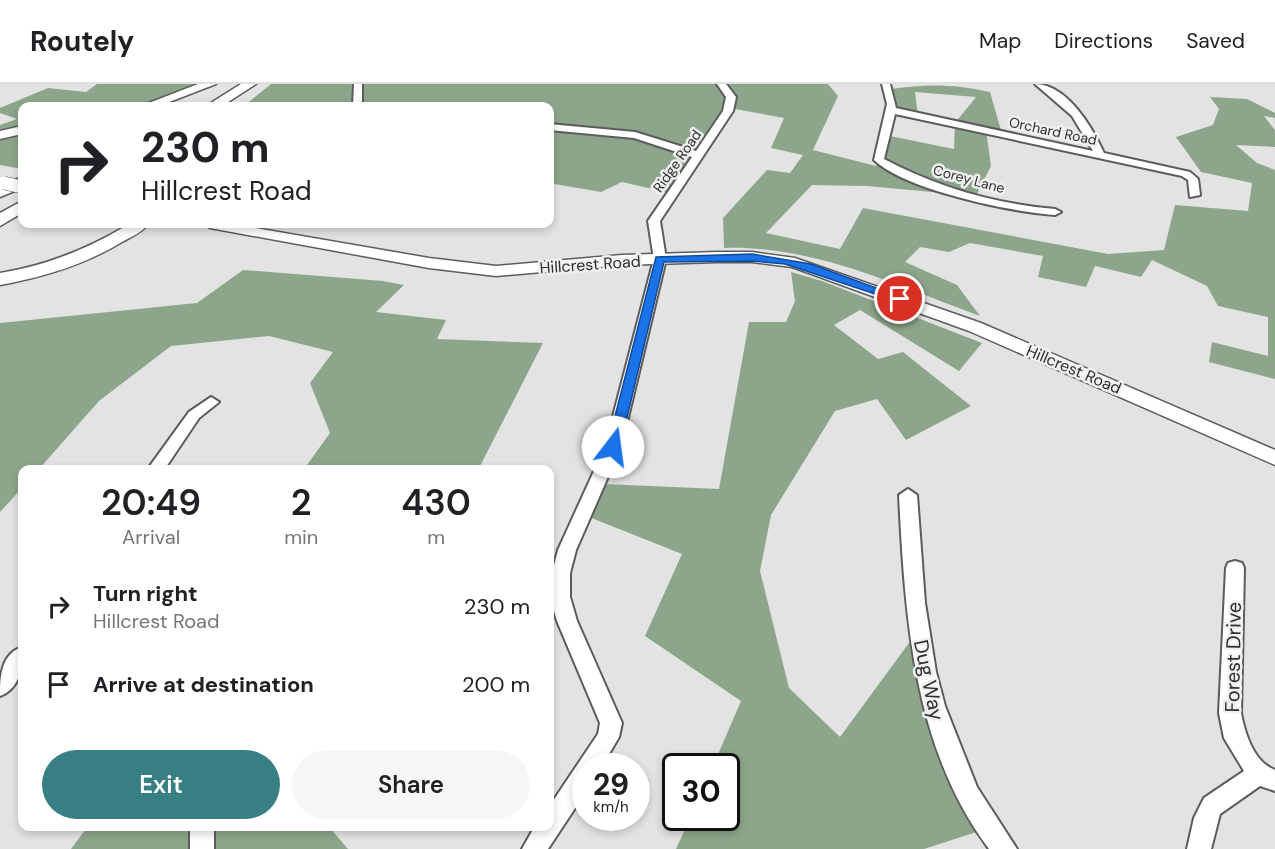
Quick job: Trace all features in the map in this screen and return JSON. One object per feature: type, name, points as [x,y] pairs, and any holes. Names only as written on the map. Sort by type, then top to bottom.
[{"type":"highway","points":[[159,102],[210,84]]},
{"type":"highway","points":[[186,102],[218,84]]},
{"type":"highway","points":[[220,102],[250,84]]},
{"type":"highway","points":[[241,102],[264,84]]},
{"type":"highway","points":[[0,134],[18,129]]},
{"type":"highway","points":[[0,212],[18,205]]},
{"type":"highway","points":[[0,221],[18,207]]},
{"type":"highway","points":[[0,266],[30,267],[78,254],[97,242],[105,233],[106,228]]},
{"type":"highway","points":[[0,279],[60,267],[93,252],[132,228]]},
{"type":"main road","name":"Hillcrest Road","points":[[245,228],[476,269],[506,271],[660,259],[752,258],[807,266],[975,327],[1275,458]]},
{"type":"street","points":[[358,84],[358,102]]},
{"type":"street","name":"Ridge Road","points":[[660,259],[654,221],[731,101],[721,84]]},
{"type":"street","points":[[886,84],[892,97],[891,110]]},
{"type":"street","points":[[1039,84],[1064,102],[1083,121],[1100,155]]},
{"type":"street","name":"Orchard Road","points":[[891,110],[1186,174],[1193,179],[1194,195]]},
{"type":"street","name":"Corey Lane","points":[[891,110],[879,160],[908,176],[932,185],[1034,212],[1055,212]]},
{"type":"street","points":[[554,127],[588,128],[635,135],[698,155]]},
{"type":"street","points":[[598,753],[608,737],[611,723],[567,621],[560,597],[561,573],[567,550],[613,447],[660,259]]},
{"type":"street","points":[[159,465],[194,415],[211,402]]},
{"type":"street","name":"Dug Way","points":[[908,495],[921,661],[934,714],[968,794],[985,823],[1005,849]]},
{"type":"street","name":"Forest Drive","points":[[1235,568],[1230,713],[1235,738],[1266,778]]},
{"type":"street","points":[[0,687],[18,661]]},
{"type":"street","points":[[1199,849],[1206,818],[1212,807],[1266,778]]},
{"type":"street","points":[[554,820],[572,793]]},
{"type":"street","points":[[202,831],[202,849]]},
{"type":"street","points":[[534,849],[546,831]]},
{"type":"green space","points":[[97,84],[204,84],[169,102],[18,102],[18,168],[0,165],[0,125],[17,119],[0,113],[0,108],[48,88],[86,92]]},
{"type":"green space","points":[[271,84],[828,84],[838,96],[813,150],[876,166],[885,135],[954,149],[955,123],[976,97],[915,92],[918,116],[893,110],[891,89],[917,86],[964,87],[990,92],[1002,134],[986,130],[991,166],[976,196],[867,186],[812,185],[766,233],[840,249],[863,208],[1108,254],[1164,250],[1175,205],[1248,211],[1252,183],[1201,172],[1176,137],[1213,125],[1219,109],[1210,97],[1247,99],[1275,113],[1275,118],[1264,116],[1275,130],[1275,147],[1236,145],[1257,163],[1275,170],[1275,379],[1209,362],[1212,342],[1268,356],[1268,317],[1218,306],[1207,286],[1152,260],[1141,277],[1095,266],[1086,287],[1038,277],[1043,256],[970,243],[949,252],[920,247],[905,262],[957,285],[980,316],[823,260],[757,249],[724,248],[723,218],[767,170],[790,173],[803,155],[771,148],[784,118],[724,107],[666,192],[622,182],[601,192],[554,184],[554,102],[249,102]]},
{"type":"green space","points":[[243,270],[383,281],[404,285],[376,312],[446,320],[437,339],[543,343],[481,465],[307,465],[330,433],[310,383],[333,352],[269,336],[171,346],[99,401],[43,465],[18,465],[18,492],[0,512],[0,323],[197,303]]},
{"type":"green space","points":[[791,272],[822,281],[982,343],[959,371],[860,310],[834,325],[878,359],[903,352],[971,406],[906,440],[877,399],[835,411],[771,515],[760,571],[789,688],[840,737],[917,632],[989,828],[924,849],[676,849],[684,831],[740,831],[740,753],[719,753],[741,701],[645,636],[682,554],[589,517],[604,484],[719,489],[749,322],[786,322],[795,301]]},
{"type":"green space","points":[[84,831],[332,831],[348,849],[71,849]]},
{"type":"route","points":[[613,447],[660,259],[717,257],[785,261],[847,279],[900,299]]}]
